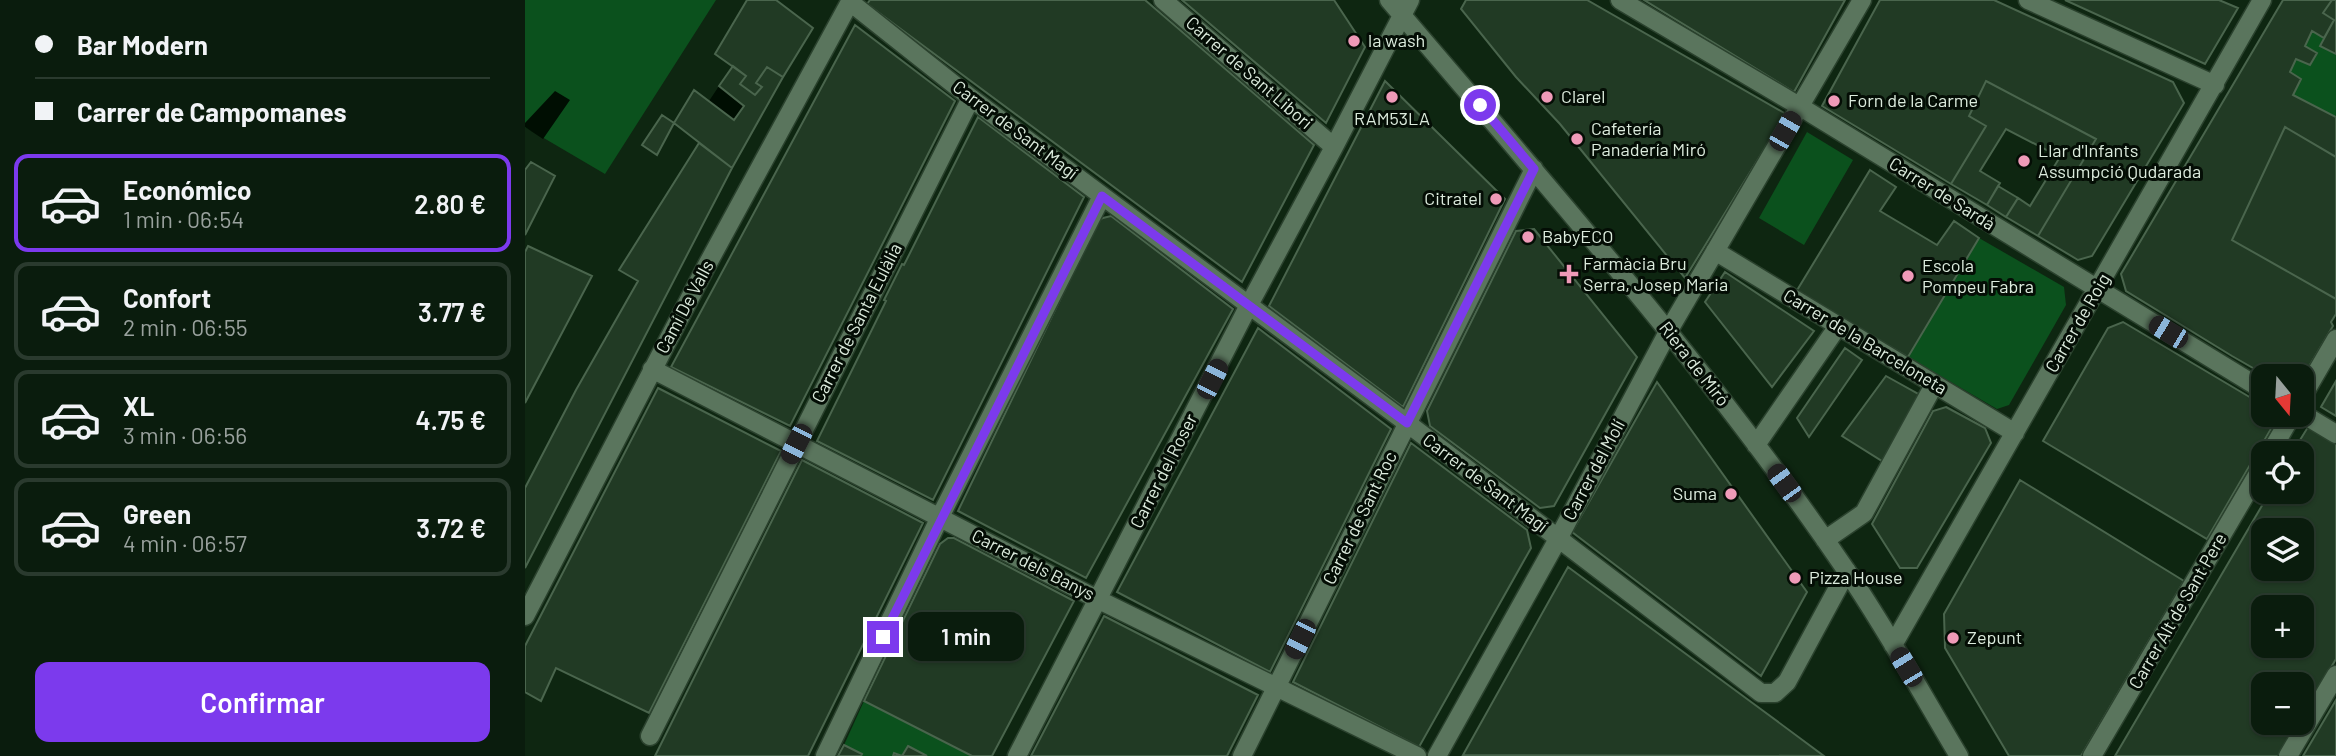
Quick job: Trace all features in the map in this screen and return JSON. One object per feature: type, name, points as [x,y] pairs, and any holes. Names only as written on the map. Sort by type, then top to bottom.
[{"type":"street","name":"Carrer de Sant Libori","points":[[1163,0],[1334,147]]},
{"type":"street","name":"Riera de Miró","points":[[1389,0],[1406,7],[1534,169],[1668,330],[1756,445],[1847,571],[1959,756]]},
{"type":"street","name":"Carrer de Sardà","points":[[1620,0],[1799,106],[2251,383]]},
{"type":"street","name":"Carrer del Molí","points":[[1437,756],[1558,539],[1668,330],[1862,0]]},
{"type":"street","points":[[2028,0],[2215,85]]},
{"type":"street","name":"Carrer de Sant Magí","points":[[851,1],[971,97],[1761,692],[1775,693],[1787,682],[1847,571]]},
{"type":"street","name":"Camí De Valls","points":[[525,617],[652,369],[851,1]]},
{"type":"street","name":"Carrer de Roig","points":[[1892,645],[2215,85],[2258,1]]},
{"type":"street","name":"Carrer del Roser","points":[[1017,756],[1406,7]]},
{"type":"street","name":"Carrer de Santa Eulàlia","points":[[650,736],[971,97]]},
{"type":"street","name":"Carrer de Sant Roc","points":[[1242,756],[1534,169]]},
{"type":"street","points":[[825,756],[940,517],[1102,196]]},
{"type":"street","name":"Carrer de la Barceloneta","points":[[1715,251],[2015,433]]},
{"type":"street","points":[[1756,445],[1838,326]]},
{"type":"street","points":[[2314,377],[2336,340]]},
{"type":"street","name":"Carrer dels Banys","points":[[652,369],[1099,600],[1417,756]]},
{"type":"street","points":[[1825,540],[1864,513],[1934,385]]},
{"type":"street","points":[[2314,421],[2336,434]]},
{"type":"street","name":"Carrer Alt de Sant Pere","points":[[2092,756],[2251,485]]},
{"type":"street","points":[[2288,756],[2336,675]]},
{"type":"green space","points":[[525,0],[716,0],[605,174],[525,127]]},
{"type":"green space","points":[[2312,31],[2324,38],[2320,46],[2336,54],[2336,117],[2293,95],[2301,79],[2290,72],[2296,59],[2316,53],[2305,46]]},
{"type":"green space","points":[[1807,132],[1853,160],[1804,245],[1759,218]]},
{"type":"green space","points":[[1979,238],[2064,287],[2066,305],[2009,405],[1997,409],[1908,357]]},
{"type":"green space","points":[[864,701],[972,756],[927,756],[908,746],[902,756],[894,753],[893,756],[861,756],[862,754],[844,745]]},
{"type":"shaded area","points":[[719,86],[744,106],[734,120],[709,101]]},
{"type":"shaded area","points":[[555,91],[570,100],[543,139],[525,127],[525,123]]},
{"type":"building","points":[[747,0],[776,0],[813,28],[783,77],[767,67],[756,83],[762,87],[755,95],[740,84],[746,76],[715,54]]},
{"type":"building","points":[[870,0],[1145,0],[1314,145],[1242,282],[867,4]]},
{"type":"building","points":[[1182,0],[1334,0],[1365,47],[1326,123]]},
{"type":"building","points":[[1466,0],[1587,0],[1786,114],[1685,278],[1560,124],[1516,77],[1461,9]]},
{"type":"building","points":[[1644,0],[1845,0],[1794,92]]},
{"type":"building","points":[[1880,0],[1994,0],[2173,82],[2184,103],[2092,256],[2078,260],[2038,236],[2096,139],[1986,81],[1969,116],[1986,126],[1951,184],[1822,106]]},
{"type":"building","points":[[2065,0],[2219,0],[2238,8],[2205,64]]},
{"type":"building","points":[[2283,0],[2332,0],[2323,13],[2334,20],[2324,38],[2312,31],[2305,46],[2317,53],[2310,65],[2296,59],[2290,72],[2301,79],[2293,95],[2336,117],[2336,157],[2285,127],[2232,240],[2336,299],[2336,314],[2331,322],[2333,326],[2310,364],[2251,364],[2251,367],[2126,291],[2121,274]]},
{"type":"building","points":[[2332,0],[2336,0],[2336,54],[2320,46],[2334,20],[2323,13]]},
{"type":"building","points":[[855,25],[955,101],[790,426],[671,367]]},
{"type":"building","points":[[733,66],[746,76],[740,84],[755,95],[762,87],[756,83],[767,67],[783,77],[732,168],[674,123],[694,90],[734,120],[744,106],[719,86]]},
{"type":"building","points":[[1385,81],[1505,199],[1403,407],[1269,306]]},
{"type":"building","name":"Llar d'Infants Assumpció Qudarada","points":[[1986,81],[2096,139],[2038,236],[2006,217],[2018,198],[2030,206],[2060,157],[2006,129],[1980,171],[2000,183],[1987,205],[1951,184],[1986,126],[1969,116]]},
{"type":"building","points":[[662,115],[674,123],[657,155],[642,145]]},
{"type":"building","points":[[978,117],[1084,197],[933,500],[817,441],[886,301],[884,300]]},
{"type":"building","points":[[2285,127],[2336,157],[2336,299],[2232,240]]},
{"type":"building","points":[[699,143],[732,168],[525,568],[525,488],[576,390],[638,281],[619,270]]},
{"type":"building","points":[[531,162],[555,176],[525,235],[525,170]]},
{"type":"building","points":[[1870,170],[1896,187],[1880,211],[1937,245],[1954,221],[1979,238],[1908,357],[1796,292]]},
{"type":"building","points":[[1998,186],[2018,198],[2006,217],[1987,205]]},
{"type":"building","points":[[1111,216],[1233,309],[1086,578],[958,511],[1098,221]]},
{"type":"building","points":[[1534,229],[1637,357],[1554,506],[1540,508],[1430,426],[1427,411],[1516,231]]},
{"type":"building","points":[[528,246],[592,276],[525,403],[525,252]]},
{"type":"building","points":[[1725,272],[1814,331],[1772,387],[1705,302]]},
{"type":"building","points":[[2123,322],[2251,398],[2251,427],[2272,427],[2264,441],[2251,441],[2251,463],[2207,539],[2043,441],[2108,328]]},
{"type":"building","points":[[1258,328],[1391,429],[1270,672],[1117,592]]},
{"type":"building","points":[[1845,348],[1862,360],[1809,437],[1797,418]]},
{"type":"building","points":[[1886,376],[1920,395],[1882,461],[1842,436]]},
{"type":"building","points":[[2336,381],[2336,416],[2321,407]]},
{"type":"building","points":[[1657,382],[1807,592],[1761,676],[1572,532]]},
{"type":"building","points":[[658,388],[781,451],[649,713],[556,668],[541,701],[525,692],[525,646]]},
{"type":"building","points":[[1946,407],[1985,428],[1991,443],[1917,568],[1900,568],[1872,524],[1933,411]]},
{"type":"building","points":[[2308,427],[2336,444],[2336,659],[2314,696],[2314,672],[2251,672],[2251,735],[2291,735],[2279,756],[2115,756],[2251,524],[2251,581],[2314,581],[2314,518],[2255,518],[2263,504],[2314,504],[2314,441],[2299,441]]},
{"type":"building","points":[[1411,443],[1527,530],[1531,548],[1419,747],[1293,682]]},
{"type":"building","points":[[802,460],[923,523],[808,756],[655,756]]},
{"type":"building","points":[[2020,480],[2184,581],[2081,756],[2009,756],[1945,648],[1944,614]]},
{"type":"building","points":[[948,538],[954,538],[1074,601],[992,756],[972,756],[864,701],[940,544]]},
{"type":"building","points":[[1568,567],[1762,710],[1824,756],[1463,755]]},
{"type":"building","points":[[1104,616],[1258,695],[1227,756],[1031,756]]},
{"type":"building","points":[[2336,700],[2336,756],[2303,756]]},
{"type":"building","points":[[844,745],[862,754],[861,756],[838,756]]},
{"type":"building","points":[[908,746],[927,756],[902,756]]},
{"type":"place","name":"la wash","points":[[1354,41]]},
{"type":"place","name":"RAM53LA","points":[[1392,97]]},
{"type":"place","name":"Clarel","points":[[1547,97]]},
{"type":"place","name":"Forn de la Carme","points":[[1834,101]]},
{"type":"place","name":"Cafetería Panadería Miró","points":[[1577,139]]},
{"type":"place","name":"Llar d'Infants Assumpció Qudarada","points":[[2024,161]]},
{"type":"place","name":"Citratel","points":[[1496,199]]},
{"type":"place","name":"BabyECO","points":[[1528,237]]},
{"type":"place","name":"Farmàcia Bru Serra, Josep Maria","points":[[1569,274]]},
{"type":"place","name":"Escola Pompeu Fabra","points":[[1908,276]]},
{"type":"place","name":"Suma","points":[[1731,494]]},
{"type":"place","name":"Pizza House","points":[[1795,578]]},
{"type":"place","name":"Zepunt","points":[[1953,638]]},
{"type":"route","points":[[883,637],[940,517],[1102,196],[1407,423],[1534,169],[1480,105]]}]
